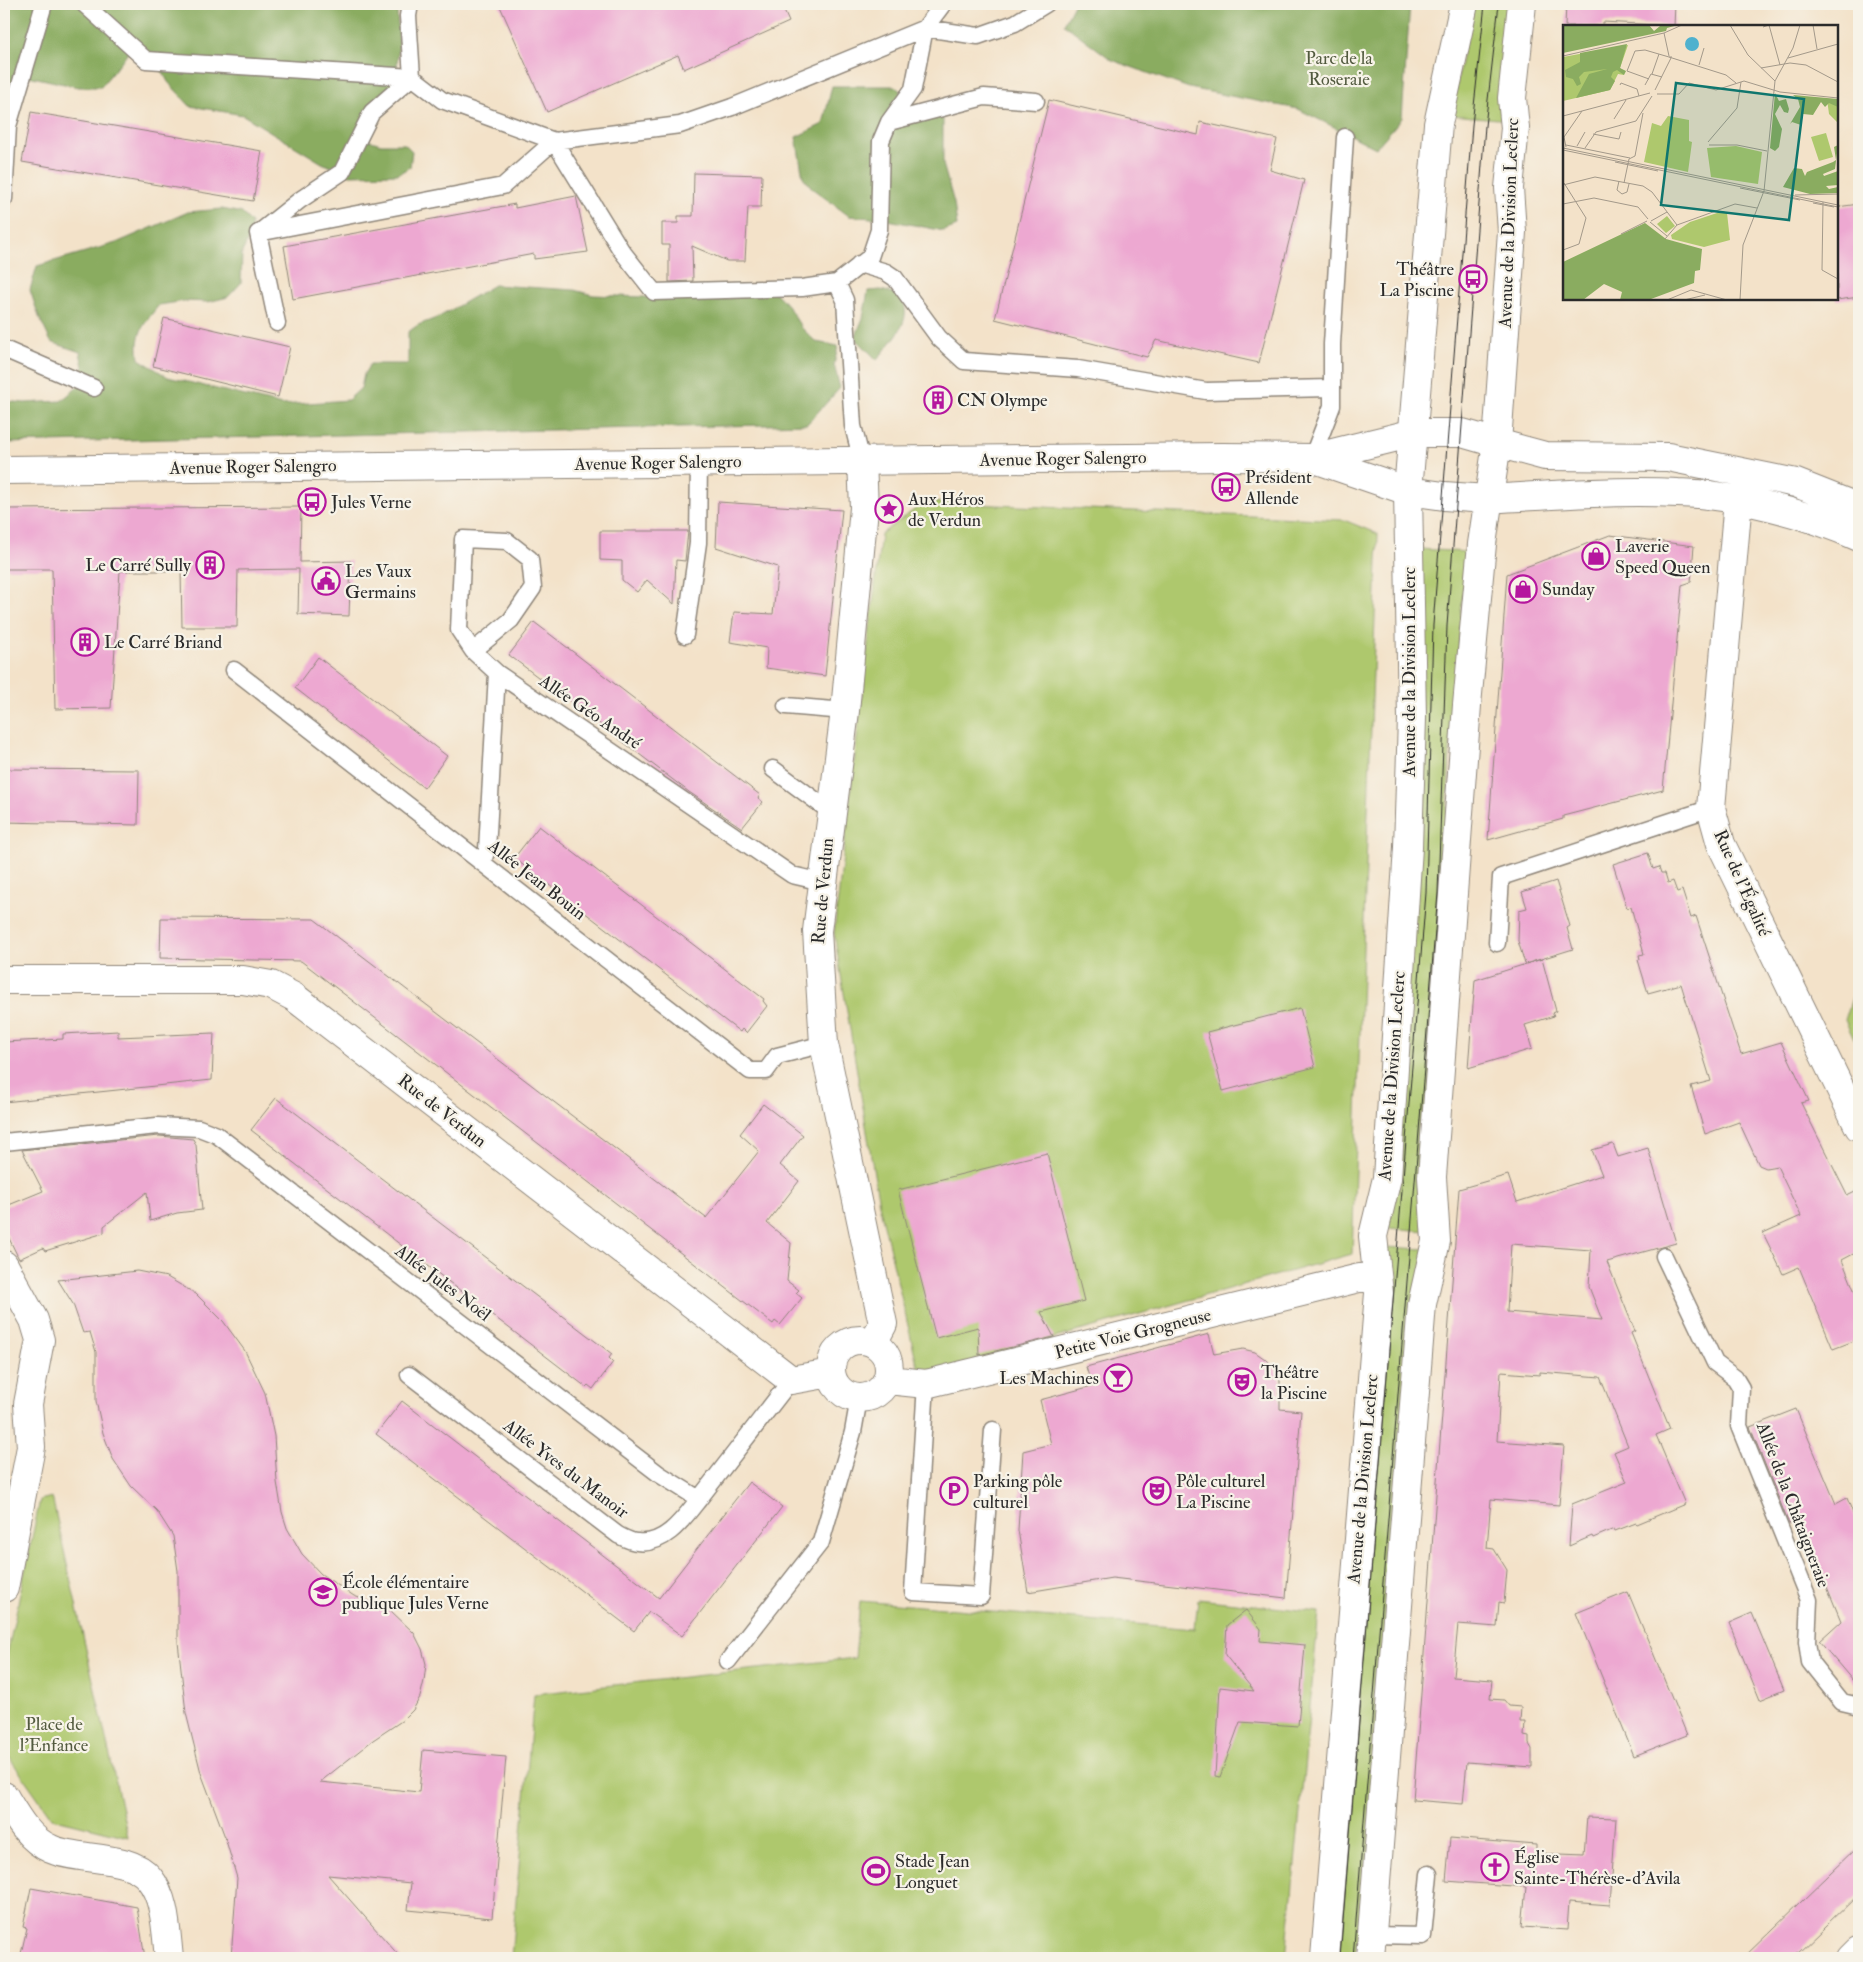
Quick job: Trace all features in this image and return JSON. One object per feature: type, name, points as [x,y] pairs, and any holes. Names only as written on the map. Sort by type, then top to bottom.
[{"type":"main road","name":"Avenue de la Division Leclerc","points":[[1325,1958],[1379,1293],[1373,1236],[1387,1178],[1408,829],[1412,718],[1408,491],[1438,124],[1464,4]]},
{"type":"main road","name":"Avenue de la Division Leclerc","points":[[1487,498],[1497,443],[1512,232],[1509,188],[1515,128],[1512,98],[1522,4]]},
{"type":"main road","name":"Avenue Roger Salengro","points":[[4,470],[1222,457],[1312,458],[1414,433],[1462,433],[1545,456],[1668,457],[1796,483],[1859,508]]},
{"type":"main road","name":"Avenue Roger Salengro","points":[[1312,458],[1408,491],[1444,496],[1487,498],[1680,492],[1738,500],[1827,523],[1859,537]]},
{"type":"main road","name":"Rue de Verdun","points":[[862,461],[864,508],[845,711],[817,930],[824,1044],[883,1324],[873,1344]]},
{"type":"main road","points":[[1371,1947],[1422,1304],[1436,1241],[1433,1167],[1458,814],[1487,498]]},
{"type":"main road","name":"Rue de l'Égalité","points":[[1738,500],[1711,808],[1721,844],[1859,1127]]},
{"type":"main road","name":"Rue de Verdun","points":[[4,980],[242,980],[271,986],[294,997],[791,1380]]},
{"type":"main road","points":[[4,1265],[34,1320],[40,1340],[28,1404],[31,1447],[4,1588]]},
{"type":"main road","name":"Petite Voie Grogneuse","points":[[888,1380],[926,1384],[1359,1278],[1377,1278]]},
{"type":"main road","points":[[856,1340],[873,1344],[885,1356],[889,1372],[888,1380],[873,1395],[859,1398],[847,1395],[839,1389],[831,1373],[834,1356],[839,1349],[856,1340]]},
{"type":"main road","points":[[791,1380],[831,1373]]},
{"type":"main road","points":[[4,1796],[33,1838],[52,1850],[132,1866],[149,1877],[161,1900],[169,1958]]},
{"type":"main road","points":[[1852,1958],[1859,1951]]},
{"type":"lane","points":[[4,199],[8,126],[44,4]]},
{"type":"lane","points":[[84,4],[146,60],[412,77],[442,100],[554,141],[680,125],[732,108],[925,28],[978,36],[1015,23],[1046,4]]},
{"type":"lane","points":[[410,4],[408,16],[412,77]]},
{"type":"lane","points":[[554,141],[621,250],[654,292],[802,288],[837,283],[870,257],[879,230],[881,141],[889,122],[913,89],[925,28],[943,4]]},
{"type":"lane","points":[[258,233],[300,200],[342,172],[372,112],[412,77]]},
{"type":"lane","points":[[889,122],[984,97],[1036,101]]},
{"type":"lane","points":[[1312,458],[1332,406],[1331,388],[1345,137]]},
{"type":"lane","points":[[258,233],[503,186],[554,141]]},
{"type":"lane","points":[[258,233],[277,323]]},
{"type":"lane","points":[[859,264],[886,272],[895,278],[939,338],[964,361],[1078,369],[1206,391],[1331,388]]},
{"type":"lane","points":[[837,283],[845,300],[853,426],[862,461]]},
{"type":"lane","points":[[4,349],[94,388]]},
{"type":"lane","points":[[685,635],[698,544],[699,462]]},
{"type":"lane","name":"Allée Géo André","points":[[473,651],[511,620],[533,588],[530,560],[507,541],[463,539],[459,630],[473,651],[497,673],[792,875],[822,882]]},
{"type":"lane","name":"Allée Jean Bouin","points":[[234,670],[750,1071],[766,1071],[777,1056],[824,1044]]},
{"type":"lane","points":[[482,863],[487,850],[497,673]]},
{"type":"lane","points":[[786,706],[845,711]]},
{"type":"lane","points":[[773,769],[831,812]]},
{"type":"lane","points":[[1497,943],[1501,877],[1711,808]]},
{"type":"lane","name":"Allée Jules Noël","points":[[4,1142],[157,1126],[199,1128],[217,1136],[659,1474],[699,1499]]},
{"type":"lane","name":"Allée de la Châtaigneraie","points":[[1664,1256],[1715,1363],[1735,1378],[1741,1388],[1738,1426],[1810,1600],[1807,1642],[1810,1662],[1842,1702],[1859,1706]]},
{"type":"lane","name":"Allée Yves du Manoir","points":[[409,1375],[618,1535],[637,1542],[659,1539],[680,1524],[699,1499]]},
{"type":"lane","points":[[699,1499],[791,1380]]},
{"type":"lane","points":[[926,1384],[913,1592],[981,1596],[993,1430]]},
{"type":"lane","points":[[728,1661],[822,1542],[853,1432],[859,1398]]},
{"type":"lane","points":[[1371,1947],[1423,1936],[1429,1874]]},
{"type":"green space","points":[[4,4],[399,4],[397,11],[399,42],[396,77],[368,140],[381,144],[405,144],[412,151],[410,167],[398,174],[350,175],[322,163],[243,115],[190,106],[168,82],[156,59],[139,49],[127,54],[101,87],[78,87],[28,76],[11,87],[4,158]]},
{"type":"green space","name":"Parc de la Roseraie","points":[[1074,4],[1410,4],[1402,118],[1376,148],[1298,109],[1189,88],[1112,60],[1064,24]]},
{"type":"green space","points":[[1472,4],[1515,4],[1510,120],[1451,115]]},
{"type":"green space","points":[[832,86],[895,86],[916,106],[943,118],[943,164],[954,203],[957,226],[944,231],[883,219],[849,216],[813,189],[803,177],[796,137],[823,124]]},
{"type":"green space","points":[[222,209],[242,213],[251,222],[251,234],[242,252],[241,283],[228,297],[208,302],[185,301],[159,305],[153,312],[139,336],[139,359],[168,377],[282,405],[348,400],[361,388],[364,374],[370,364],[408,364],[408,332],[418,325],[439,317],[494,285],[574,290],[593,295],[719,300],[774,291],[788,306],[801,327],[816,342],[838,346],[834,365],[840,388],[807,424],[4,443],[4,401],[25,403],[61,401],[86,380],[80,352],[51,342],[39,317],[30,290],[37,266],[116,243],[188,212]]},
{"type":"green space","points":[[881,290],[900,295],[905,313],[900,329],[877,360],[855,338],[863,318],[868,291]]},
{"type":"green space","points":[[925,502],[1344,520],[1378,534],[1352,1254],[920,1376],[879,1204],[834,933],[881,534]]},
{"type":"green space","points":[[1420,549],[1466,552],[1450,750],[1428,1231],[1387,1228]]},
{"type":"green space","points":[[1859,976],[1859,1050],[1845,1020]]},
{"type":"green space","points":[[1384,1247],[1426,1249],[1362,1958],[1333,1958]]},
{"type":"green space","name":"Place de l'Enfance","points":[[52,1497],[128,1837],[52,1818],[4,1750],[4,1669],[40,1500]]},
{"type":"green space","points":[[1198,1599],[1319,1612],[1286,1958],[511,1958],[534,1694],[855,1658],[860,1601],[1195,1629]]},
{"type":"building","points":[[499,4],[781,4],[789,22],[684,69],[678,55],[547,112]]},
{"type":"building","points":[[1566,4],[1675,4],[1674,25],[1603,22],[1603,25],[1565,25]]},
{"type":"building","points":[[1049,100],[1198,135],[1200,122],[1277,139],[1270,170],[1304,180],[1259,363],[1156,340],[1147,357],[995,319]]},
{"type":"building","points":[[31,112],[262,151],[253,201],[22,162]]},
{"type":"building","points":[[694,173],[762,175],[761,207],[748,207],[745,261],[727,261],[692,246],[693,281],[669,282],[669,245],[662,245],[662,223],[678,223],[678,216],[693,216]]},
{"type":"building","points":[[576,196],[588,252],[534,259],[534,254],[293,299],[284,246],[515,204],[515,208]]},
{"type":"building","points":[[1859,204],[1859,297],[1838,300],[1838,207]]},
{"type":"building","points":[[164,318],[290,347],[278,397],[153,366]]},
{"type":"building","points":[[718,502],[842,510],[825,676],[766,668],[767,648],[730,642],[734,612],[773,614],[778,567],[716,547]]},
{"type":"building","points":[[301,507],[300,562],[351,561],[349,616],[298,614],[299,569],[238,570],[237,627],[182,627],[181,571],[120,571],[111,708],[55,709],[52,569],[4,569],[4,509]]},
{"type":"building","points":[[600,531],[688,531],[685,561],[676,560],[674,604],[647,580],[637,592],[622,580],[622,561],[600,560]]},
{"type":"building","points":[[1610,535],[1694,546],[1691,582],[1682,585],[1663,790],[1563,816],[1563,819],[1488,840],[1507,574]]},
{"type":"building","points":[[534,622],[760,795],[758,798],[763,802],[742,828],[689,792],[509,655]]},
{"type":"building","points":[[318,657],[447,756],[424,788],[295,688]]},
{"type":"building","points":[[4,769],[139,770],[138,825],[4,822]]},
{"type":"building","points":[[539,826],[764,999],[763,1001],[767,1006],[746,1033],[742,1029],[740,1032],[514,858]]},
{"type":"building","points":[[1648,853],[1653,869],[1659,867],[1661,873],[1665,873],[1668,883],[1673,881],[1677,892],[1682,890],[1691,918],[1696,916],[1741,1054],[1781,1042],[1809,1101],[1801,1103],[1847,1195],[1859,1189],[1859,1251],[1842,1260],[1859,1302],[1859,1339],[1833,1349],[1799,1267],[1783,1274],[1763,1233],[1801,1216],[1777,1166],[1766,1168],[1759,1165],[1739,1122],[1705,1134],[1691,1086],[1711,1081],[1681,984],[1648,993],[1638,960],[1640,959],[1639,955],[1644,954],[1631,907],[1627,908],[1613,864]]},
{"type":"building","points":[[1556,881],[1570,926],[1567,928],[1573,949],[1525,964],[1518,941],[1519,910],[1527,908],[1522,892]]},
{"type":"building","points":[[161,918],[314,919],[706,1218],[759,1151],[740,1134],[763,1104],[803,1135],[780,1165],[799,1181],[767,1223],[791,1243],[787,1281],[799,1290],[796,1293],[802,1298],[780,1325],[775,1321],[773,1324],[301,961],[160,958]]},
{"type":"building","points":[[1542,959],[1556,1011],[1552,1013],[1554,1016],[1525,1025],[1532,1049],[1468,1068],[1475,980]]},
{"type":"building","points":[[1300,1008],[1315,1067],[1223,1091],[1207,1032]]},
{"type":"building","points":[[118,1031],[118,1037],[214,1033],[212,1080],[4,1102],[4,1042],[63,1039],[63,1034]]},
{"type":"building","points":[[276,1098],[612,1354],[609,1358],[613,1362],[593,1389],[588,1385],[586,1387],[251,1130]]},
{"type":"building","points":[[159,1136],[193,1139],[196,1145],[202,1210],[177,1213],[150,1221],[147,1192],[104,1226],[104,1233],[45,1251],[43,1248],[19,1259],[4,1228],[4,1207],[43,1191],[22,1150]]},
{"type":"building","points":[[1613,1144],[1618,1157],[1648,1148],[1676,1243],[1607,1262],[1635,1331],[1631,1333],[1670,1429],[1656,1435],[1685,1504],[1637,1524],[1615,1531],[1614,1529],[1593,1538],[1592,1536],[1569,1546],[1572,1504],[1627,1482],[1614,1452],[1628,1446],[1600,1377],[1540,1372],[1540,1375],[1501,1372],[1497,1441],[1564,1446],[1559,1505],[1491,1499],[1487,1548],[1494,1549],[1507,1570],[1504,1603],[1499,1602],[1497,1627],[1458,1624],[1453,1677],[1492,1680],[1490,1699],[1504,1700],[1509,1706],[1521,1707],[1520,1722],[1525,1722],[1524,1736],[1529,1737],[1529,1744],[1532,1749],[1532,1767],[1467,1762],[1463,1804],[1413,1800],[1459,1189],[1508,1175],[1517,1202],[1602,1175],[1592,1150]],"holes":[[[1511,1244],[1591,1250],[1589,1287],[1602,1320],[1507,1312]]]},
{"type":"building","points":[[1047,1153],[1084,1301],[1041,1312],[1054,1337],[979,1355],[978,1327],[936,1338],[898,1190]]},
{"type":"building","name":"École élémentaire publique Jules Verne","points":[[137,1271],[167,1277],[196,1294],[223,1321],[245,1351],[265,1393],[274,1436],[277,1482],[282,1512],[287,1528],[302,1554],[321,1574],[354,1596],[389,1609],[414,1633],[422,1649],[426,1664],[424,1681],[420,1697],[413,1710],[403,1720],[373,1740],[320,1782],[419,1792],[423,1750],[506,1757],[492,1918],[408,1910],[411,1883],[328,1875],[401,1958],[231,1958],[237,1878],[225,1837],[201,1773],[186,1713],[178,1642],[178,1571],[173,1536],[157,1511],[131,1486],[113,1459],[103,1433],[96,1401],[96,1352],[90,1332],[83,1333],[73,1304],[58,1280]]},
{"type":"building","name":"Pôle culturel La Piscine","points":[[1209,1334],[1214,1354],[1243,1349],[1255,1352],[1268,1361],[1276,1370],[1280,1381],[1280,1409],[1301,1411],[1286,1598],[1112,1578],[1028,1592],[1018,1530],[1023,1451],[1051,1444],[1040,1400],[1092,1386],[1086,1367]]},
{"type":"building","points":[[402,1401],[659,1598],[749,1482],[782,1507],[682,1636],[649,1612],[634,1631],[376,1434]]},
{"type":"building","points":[[1796,1409],[1836,1504],[1847,1498],[1859,1529],[1859,1688],[1819,1641],[1841,1621],[1800,1521],[1789,1524],[1750,1427]]},
{"type":"building","points":[[1628,1592],[1687,1735],[1634,1756],[1576,1613]]},
{"type":"building","points":[[1246,1610],[1261,1629],[1260,1641],[1305,1645],[1298,1726],[1240,1722],[1220,1777],[1215,1776],[1220,1687],[1254,1691],[1225,1655],[1227,1625]]},
{"type":"building","points":[[1752,1613],[1784,1690],[1760,1700],[1729,1623]]},
{"type":"building","points":[[1587,1817],[1616,1818],[1610,1905],[1569,1902],[1567,1930],[1522,1927],[1526,1887],[1446,1881],[1450,1838],[1536,1845],[1536,1853],[1584,1855]]},
{"type":"building","points":[[1859,1846],[1859,1894],[1793,1958],[1743,1958]]},
{"type":"building","points":[[31,1888],[137,1907],[145,1958],[20,1958],[27,1928],[23,1927]]},
{"type":"tram line","points":[[1340,1958],[1426,893],[1433,625],[1472,125],[1485,4]]},
{"type":"tram line","points":[[1353,1958],[1438,893],[1447,626],[1465,385],[1485,126],[1499,4]]},
{"type":"place","name":"Théâtre La Piscine","points":[[1473,279]]},
{"type":"place","name":"CN Olympe","points":[[938,400]]},
{"type":"place","name":"Président Allende","points":[[1226,487]]},
{"type":"place","name":"Jules Verne","points":[[312,502]]},
{"type":"place","name":"Aux Héros de Verdun","points":[[889,509]]},
{"type":"place","name":"Laverie Speed Queen","points":[[1596,556]]},
{"type":"place","name":"Le Carré Sully","points":[[210,565]]},
{"type":"place","name":"Les Vaux Germains","points":[[326,581]]},
{"type":"place","name":"Sunday","points":[[1523,589]]},
{"type":"place","name":"Le Carré Briand","points":[[85,642]]},
{"type":"place","name":"Les Machines","points":[[1118,1378]]},
{"type":"place","name":"Théâtre la Piscine","points":[[1242,1382]]},
{"type":"place","name":"Parking pôle culturel","points":[[954,1491]]},
{"type":"place","name":"Pôle culturel La Piscine","points":[[1157,1491]]},
{"type":"place","name":"École élémentaire publique Jules Verne","points":[[323,1592]]},
{"type":"place","name":"Église Sainte-Thérèse-d'Avila","points":[[1495,1867]]},
{"type":"place","name":"Stade Jean Longuet","points":[[876,1871]]}]
